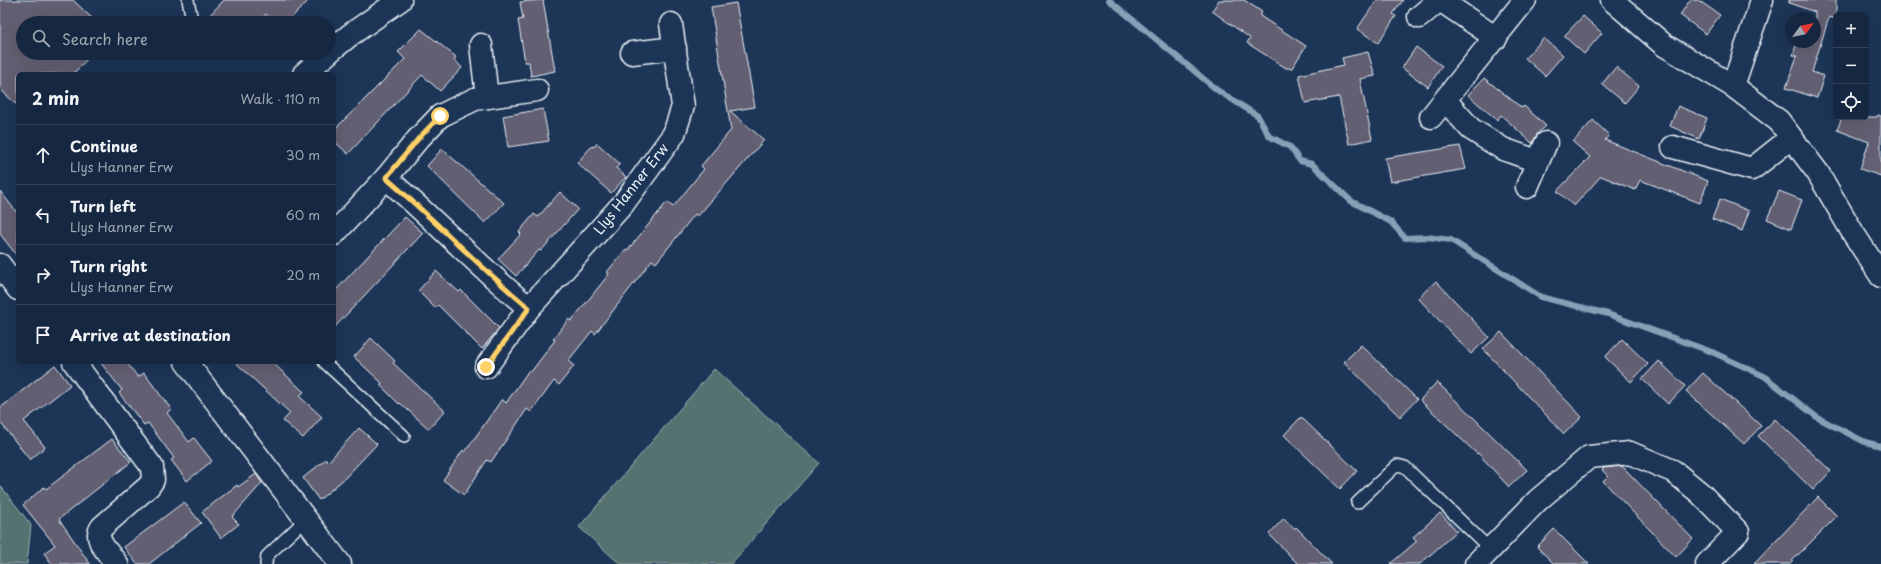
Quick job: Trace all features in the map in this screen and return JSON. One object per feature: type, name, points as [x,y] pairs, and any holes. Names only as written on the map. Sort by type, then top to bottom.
[{"type":"street","points":[[350,35],[371,0]]},
{"type":"street","points":[[336,46],[400,0]]},
{"type":"street","points":[[1419,17],[1439,0],[1496,38]]},
{"type":"street","points":[[1431,117],[1525,0]]},
{"type":"street","points":[[1612,0],[1664,45],[1733,86],[1779,121],[1818,173],[1853,234],[1881,276]]},
{"type":"street","points":[[1733,86],[1762,0]]},
{"type":"street","name":"Llys Hanner Erw","points":[[486,367],[529,308],[623,204],[674,134],[683,106],[671,24]]},
{"type":"street","points":[[480,45],[487,97]]},
{"type":"street","points":[[632,53],[675,48]]},
{"type":"street","points":[[306,72],[320,60]]},
{"type":"street","points":[[336,232],[386,178],[418,139],[440,116],[475,99],[537,90]]},
{"type":"street","points":[[1445,100],[1471,129],[1503,149],[1541,152],[1527,187]]},
{"type":"street","points":[[1673,147],[1752,169],[1791,138]]},
{"type":"street","points":[[386,178],[426,212],[492,277],[529,308]]},
{"type":"street","points":[[0,265],[16,286]]},
{"type":"street","points":[[75,364],[152,467],[153,480],[149,486],[102,527],[98,534],[99,541],[117,564]]},
{"type":"street","points":[[188,364],[340,564]]},
{"type":"street","points":[[1483,557],[1538,500],[1589,458],[1630,453],[1672,471],[1700,493],[1738,532],[1707,564]]},
{"type":"lane","points":[[188,0],[191,16]]},
{"type":"lane","points":[[326,364],[404,436]]},
{"type":"lane","points":[[1357,503],[1397,464],[1405,467],[1483,557]]},
{"type":"lane","points":[[266,564],[267,556],[305,520]]},
{"type":"green space","points":[[714,369],[819,463],[731,564],[620,564],[579,527]]},
{"type":"green space","points":[[0,485],[31,525],[27,564],[0,564]]},
{"type":"building","points":[[0,0],[73,0],[90,16],[16,16],[16,60],[86,60],[75,72],[16,72],[16,104],[0,89]]},
{"type":"building","points":[[224,0],[309,0],[293,16],[268,16],[266,14],[264,16],[209,16]]},
{"type":"building","points":[[543,0],[555,71],[531,76],[529,62],[525,62],[518,20],[523,19],[520,2]]},
{"type":"building","points":[[1219,0],[1244,0],[1262,12],[1260,16],[1306,46],[1292,68],[1286,68],[1247,43],[1250,38],[1212,11]]},
{"type":"building","points":[[1377,0],[1403,0],[1393,14],[1396,16],[1378,43],[1357,29]]},
{"type":"building","points":[[1690,0],[1698,0],[1720,15],[1706,34],[1680,15]]},
{"type":"building","points":[[1789,0],[1836,0],[1836,12],[1833,12],[1833,18],[1829,17],[1821,43],[1821,12],[1815,12],[1789,3]]},
{"type":"building","points":[[736,3],[755,107],[730,111],[764,140],[698,216],[695,214],[656,263],[652,260],[595,334],[592,331],[568,361],[574,366],[559,385],[554,381],[531,412],[527,409],[491,462],[487,460],[464,495],[443,480],[463,450],[465,452],[502,399],[506,403],[529,370],[531,372],[555,340],[553,339],[569,319],[571,321],[590,298],[609,274],[607,272],[625,250],[627,251],[667,202],[673,207],[704,169],[701,166],[731,130],[711,7]]},
{"type":"building","points":[[1583,16],[1602,33],[1584,54],[1564,36]]},
{"type":"building","points":[[421,29],[456,57],[454,59],[462,68],[440,91],[422,75],[348,154],[336,143],[336,128],[405,59],[398,52]]},
{"type":"building","points":[[1544,38],[1563,55],[1545,76],[1525,58]]},
{"type":"building","points":[[1416,47],[1442,66],[1428,87],[1402,68]]},
{"type":"building","points":[[1795,48],[1819,48],[1812,72],[1824,76],[1817,98],[1786,88],[1797,56],[1793,55]]},
{"type":"building","points":[[1368,52],[1375,76],[1360,79],[1372,139],[1349,144],[1339,97],[1305,103],[1299,75],[1344,65],[1342,58]]},
{"type":"building","points":[[1616,67],[1639,86],[1625,103],[1602,84]]},
{"type":"building","points":[[1484,78],[1522,108],[1524,106],[1546,126],[1538,133],[1532,143],[1501,115],[1497,120],[1468,95]]},
{"type":"building","points":[[1678,106],[1707,118],[1699,139],[1670,126]]},
{"type":"building","points":[[543,109],[549,141],[508,147],[503,116]]},
{"type":"building","points":[[1878,115],[1881,116],[1881,176],[1860,169],[1869,142],[1837,130],[1841,120],[1869,120],[1869,117],[1877,117]]},
{"type":"building","points":[[1593,120],[1609,135],[1605,140],[1708,181],[1700,203],[1640,180],[1635,190],[1601,176],[1574,206],[1557,191],[1590,157],[1573,142]]},
{"type":"building","points":[[597,143],[620,164],[616,168],[626,177],[611,193],[577,163],[592,146],[594,147]]},
{"type":"building","points":[[1460,146],[1466,169],[1390,182],[1385,158]]},
{"type":"building","points":[[442,149],[504,203],[485,223],[427,166]]},
{"type":"building","points":[[0,191],[16,211],[16,254],[0,234]]},
{"type":"building","points":[[1779,191],[1802,200],[1791,229],[1767,219]]},
{"type":"building","points":[[560,192],[578,209],[541,251],[539,250],[516,276],[498,259],[521,234],[519,232],[534,214],[538,217]]},
{"type":"building","points":[[1720,199],[1749,211],[1742,231],[1712,219]]},
{"type":"building","points":[[405,217],[423,233],[336,326],[336,290]]},
{"type":"building","points":[[436,271],[459,292],[461,290],[499,328],[482,349],[438,305],[435,308],[418,291]]},
{"type":"building","points":[[1436,281],[1489,337],[1471,354],[1418,298]]},
{"type":"building","points":[[1501,332],[1582,417],[1564,434],[1483,349]]},
{"type":"building","points":[[371,338],[395,361],[393,363],[445,411],[429,429],[400,403],[399,404],[380,385],[382,383],[354,357]]},
{"type":"building","points":[[1622,339],[1648,364],[1631,382],[1605,357]]},
{"type":"building","points":[[1361,345],[1417,399],[1400,417],[1344,362]]},
{"type":"building","points":[[1659,361],[1685,386],[1668,404],[1642,379]]},
{"type":"building","points":[[102,364],[128,364],[138,377],[144,373],[171,409],[167,413],[189,442],[194,438],[212,461],[187,481],[171,460],[174,458],[148,423],[144,425],[119,393],[122,390]]},
{"type":"building","points":[[237,364],[274,364],[304,392],[299,396],[322,417],[303,438],[283,421],[290,413]]},
{"type":"building","points":[[55,365],[70,385],[24,421],[45,447],[30,460],[0,422],[0,408]]},
{"type":"building","points":[[1703,373],[1761,426],[1744,444],[1686,391]]},
{"type":"building","points":[[1437,382],[1527,470],[1509,487],[1478,453],[1477,454],[1420,400]]},
{"type":"building","points":[[1301,417],[1357,471],[1340,489],[1284,435]]},
{"type":"building","points":[[1775,419],[1831,471],[1813,490],[1758,436]]},
{"type":"building","points":[[359,428],[377,444],[344,479],[319,500],[303,478],[326,459],[328,462]]},
{"type":"building","points":[[112,439],[131,462],[59,519],[90,564],[52,564],[44,553],[55,545],[23,505],[44,487],[46,489]]},
{"type":"building","points":[[1622,466],[1693,539],[1676,557],[1603,481],[1608,476],[1602,470],[1604,468]]},
{"type":"building","points":[[256,474],[262,483],[232,517],[239,524],[221,538],[202,512],[237,485],[238,487]]},
{"type":"building","points":[[1818,497],[1837,516],[1789,564],[1754,564]]},
{"type":"building","points":[[184,502],[201,523],[149,564],[137,564],[124,547]]},
{"type":"building","points":[[1440,513],[1457,531],[1420,564],[1390,564],[1417,541],[1413,537]]},
{"type":"building","points":[[1284,518],[1294,529],[1296,527],[1332,564],[1298,564],[1269,534]]},
{"type":"building","points":[[1554,529],[1589,564],[1554,564],[1537,547]]},
{"type":"waterway","points":[[1109,0],[1217,90],[1258,116],[1269,136],[1290,147],[1300,161],[1312,164],[1351,201],[1391,222],[1405,238],[1427,237],[1451,240],[1541,297],[1608,314],[1712,352],[1764,376],[1818,418],[1865,442],[1881,446]]},
{"type":"route","points":[[440,116],[418,139],[386,178],[426,212],[492,277],[529,308],[486,367]]}]
